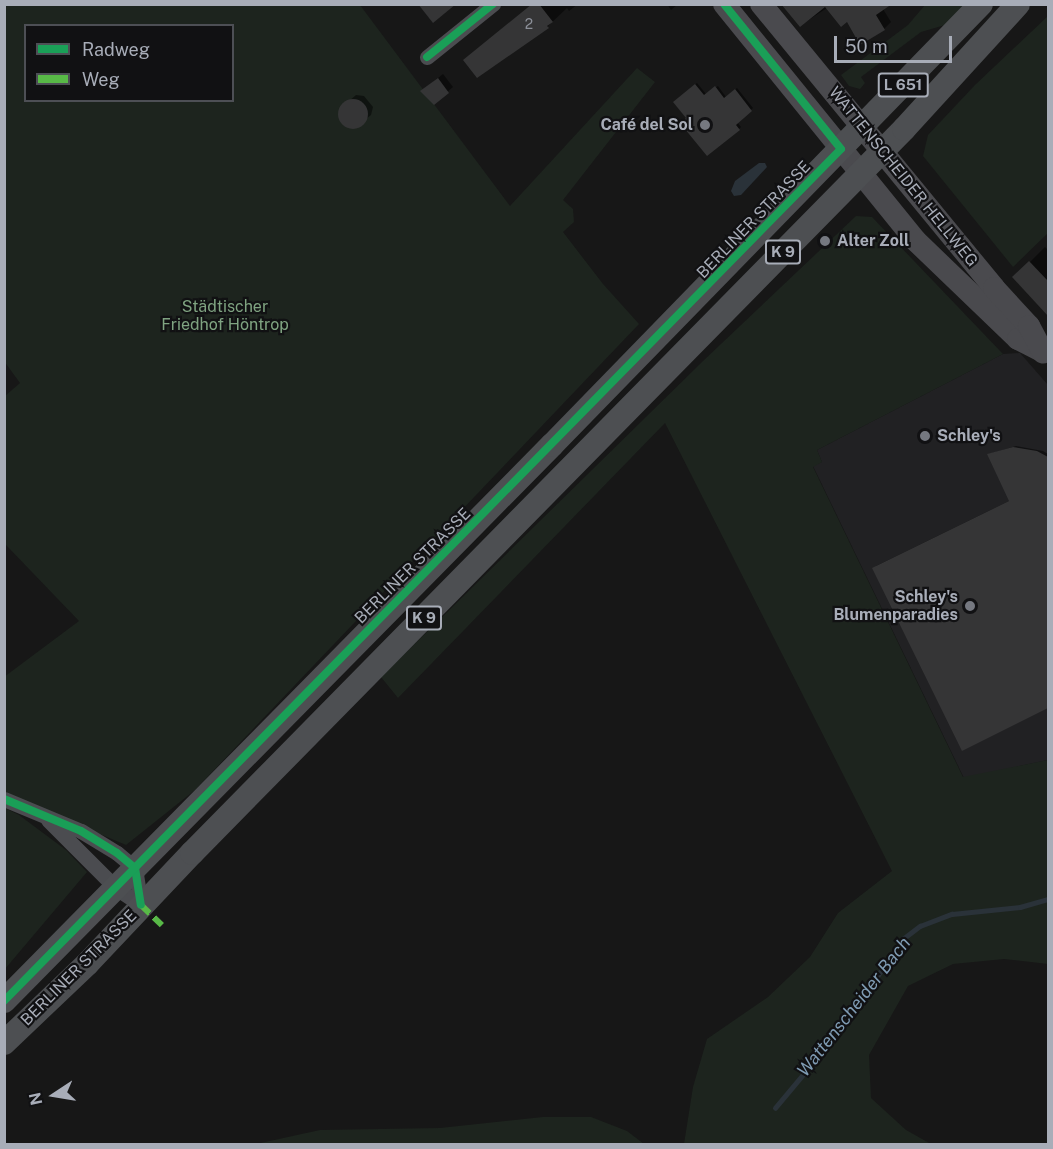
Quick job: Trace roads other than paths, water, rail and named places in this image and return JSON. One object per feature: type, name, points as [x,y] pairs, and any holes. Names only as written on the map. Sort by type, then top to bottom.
[{"type":"main road","name":"WATTENSCHEIDER HELLWEG","points":[[724,4],[860,173],[939,265],[1018,339],[1045,354]]},
{"type":"main road","name":"WATTENSCHEIDER HELLWEG","points":[[761,4],[994,288],[1029,326],[1045,354]]},
{"type":"main road","name":"L 651","points":[[841,149],[981,4]]},
{"type":"main road","name":"L 651","points":[[860,173],[1018,4]]},
{"type":"main road","name":"BERLINER STRASSE","points":[[4,1001],[841,149]]},
{"type":"main road","name":"BERLINER STRASSE","points":[[4,1043],[87,964],[141,905],[860,173]]},
{"type":"street","points":[[427,57],[493,4]]},
{"type":"street","points":[[4,799],[81,831],[117,853],[135,868],[141,905]]},
{"type":"street","points":[[44,816],[116,888],[141,905]]},
{"type":"waterway","name":"Wattenscheider Bach","points":[[775,1108],[836,1035],[904,938],[920,926],[952,914],[1020,907],[1048,899]]},
{"type":"place","name":"Café del Sol","points":[[705,125]]},
{"type":"place","name":"Alter Zoll","points":[[825,241]]},
{"type":"place","name":"Schley's","points":[[925,436]]},
{"type":"place","name":"Schley's Blumenparadies","points":[[970,606]]},
{"type":"park label","name":"Städtischer Friedhof Höntrop","points":[[225,316]]}]
